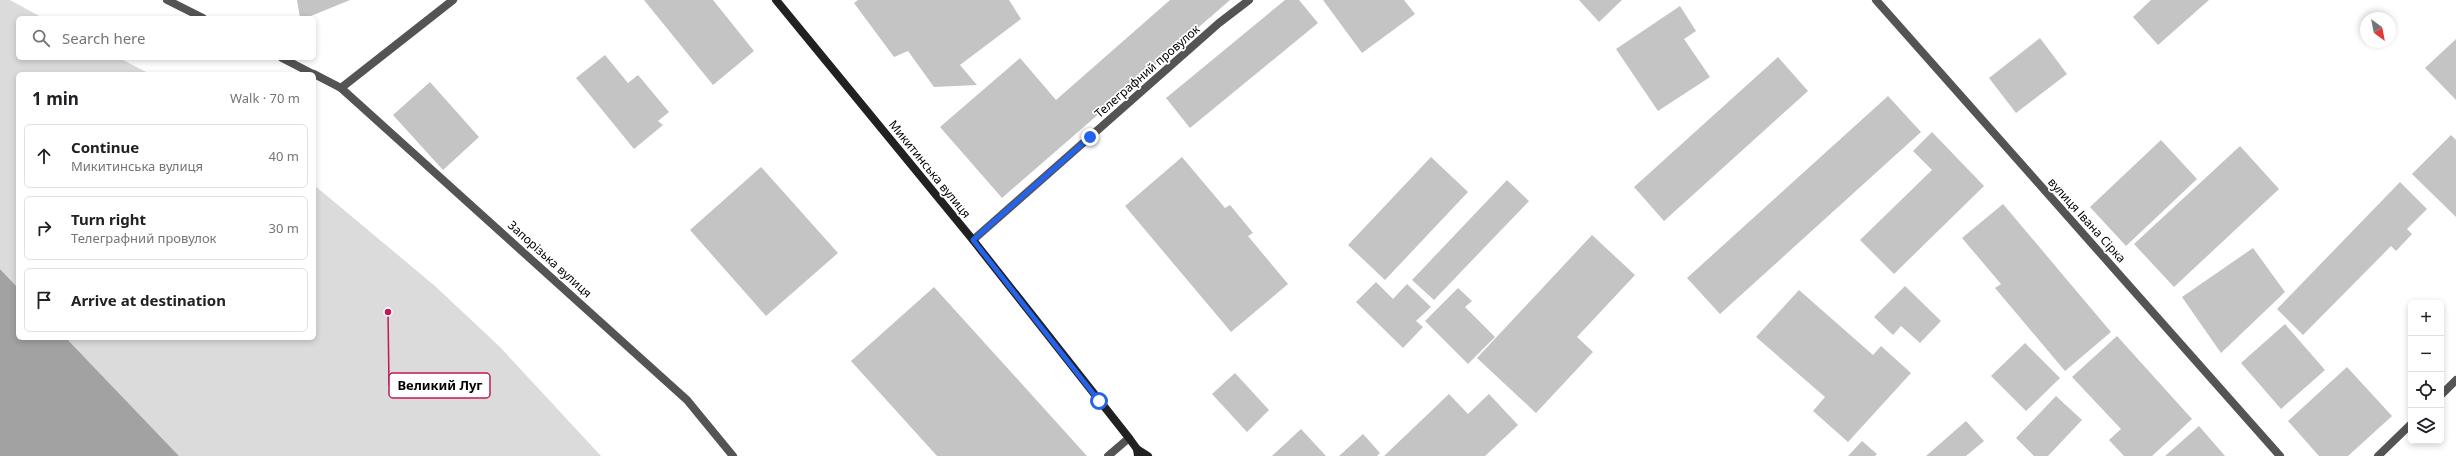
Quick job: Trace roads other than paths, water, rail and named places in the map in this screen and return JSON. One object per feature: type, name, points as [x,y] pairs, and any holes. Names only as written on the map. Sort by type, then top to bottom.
[{"type":"street","points":[[167,0],[199,16]]},
{"type":"street","points":[[341,88],[452,0]]},
{"type":"street","name":"Микитинська вулиця","points":[[776,0],[973,240],[1128,438],[1137,453],[1148,456]]},
{"type":"street","name":"Телеграфний провулок","points":[[973,240],[1214,28],[1249,0]]},
{"type":"street","name":"вулиця Івана Сірка","points":[[1876,0],[2280,456]]},
{"type":"street","name":"Запорізька вулиця","points":[[286,60],[310,72]]},
{"type":"street","name":"Запорізька вулиця","points":[[316,75],[341,88],[687,400],[732,456]]},
{"type":"street","points":[[2444,392],[2456,380]]},
{"type":"street","points":[[2378,456],[2408,427]]},
{"type":"street","points":[[1108,456],[1128,438]]},
{"type":"place","name":"Великий Луг","points":[[388,312]]}]
